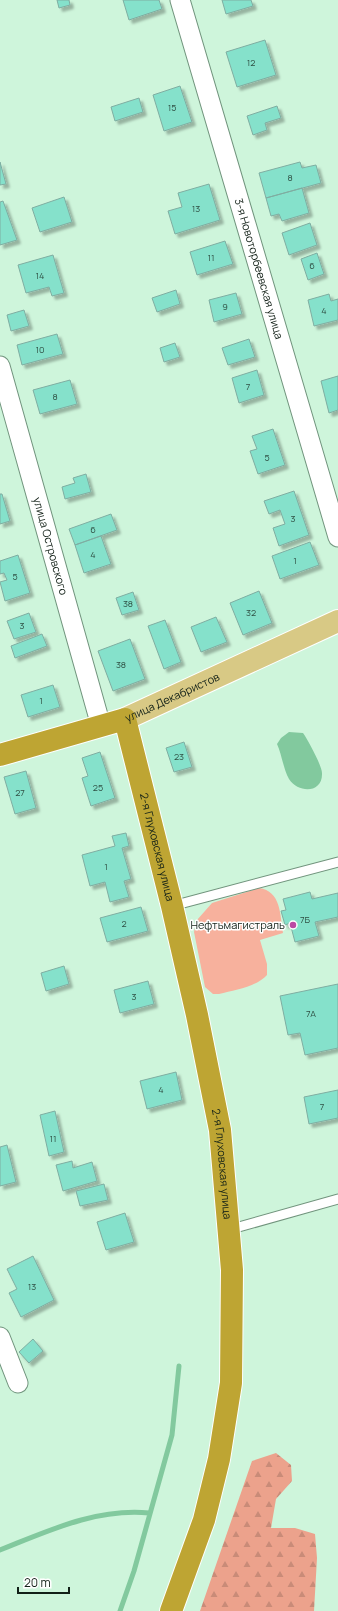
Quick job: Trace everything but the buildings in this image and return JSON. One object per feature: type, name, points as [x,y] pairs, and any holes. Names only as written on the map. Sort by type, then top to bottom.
[{"type":"highway","name":"улица Декабристов","points":[[0,755],[124,719]]},
{"type":"highway","name":"2-я Глуховская улица","points":[[124,719],[172,906],[197,1016],[220,1130],[232,1270],[231,1383],[219,1459],[204,1520],[171,1611]]},
{"type":"main road","name":"улица Декабристов","points":[[124,719],[338,621]]},
{"type":"street","name":"3-я Новоторбеевская улица","points":[[180,0],[338,537]]},
{"type":"street","name":"улица Островского","points":[[0,366],[101,726]]},
{"type":"street","points":[[0,1337],[18,1383]]},
{"type":"lane","points":[[172,906],[338,862]]},
{"type":"lane","points":[[228,1230],[338,1199]]},
{"type":"shaded area","points":[[289,732],[303,733],[317,759],[322,773],[321,780],[315,788],[304,789],[299,787],[293,784],[287,775],[277,744],[281,738]]},
{"type":"shaded area","points":[[259,888],[272,894],[278,904],[283,933],[260,940],[267,964],[267,975],[245,988],[213,994],[205,987],[194,932],[197,920],[212,903]]},
{"type":"green space","points":[[276,1453],[291,1465],[292,1481],[276,1499],[271,1528],[295,1528],[315,1534],[317,1558],[314,1611],[200,1611],[252,1461]]},
{"type":"waterway","points":[[120,1611],[134,1571],[172,1435],[179,1366]]},
{"type":"waterway","points":[[0,1550],[73,1522],[110,1514],[129,1512],[149,1513]]},
{"type":"place","name":"Нефтьмагистраль","points":[[293,925]]}]
